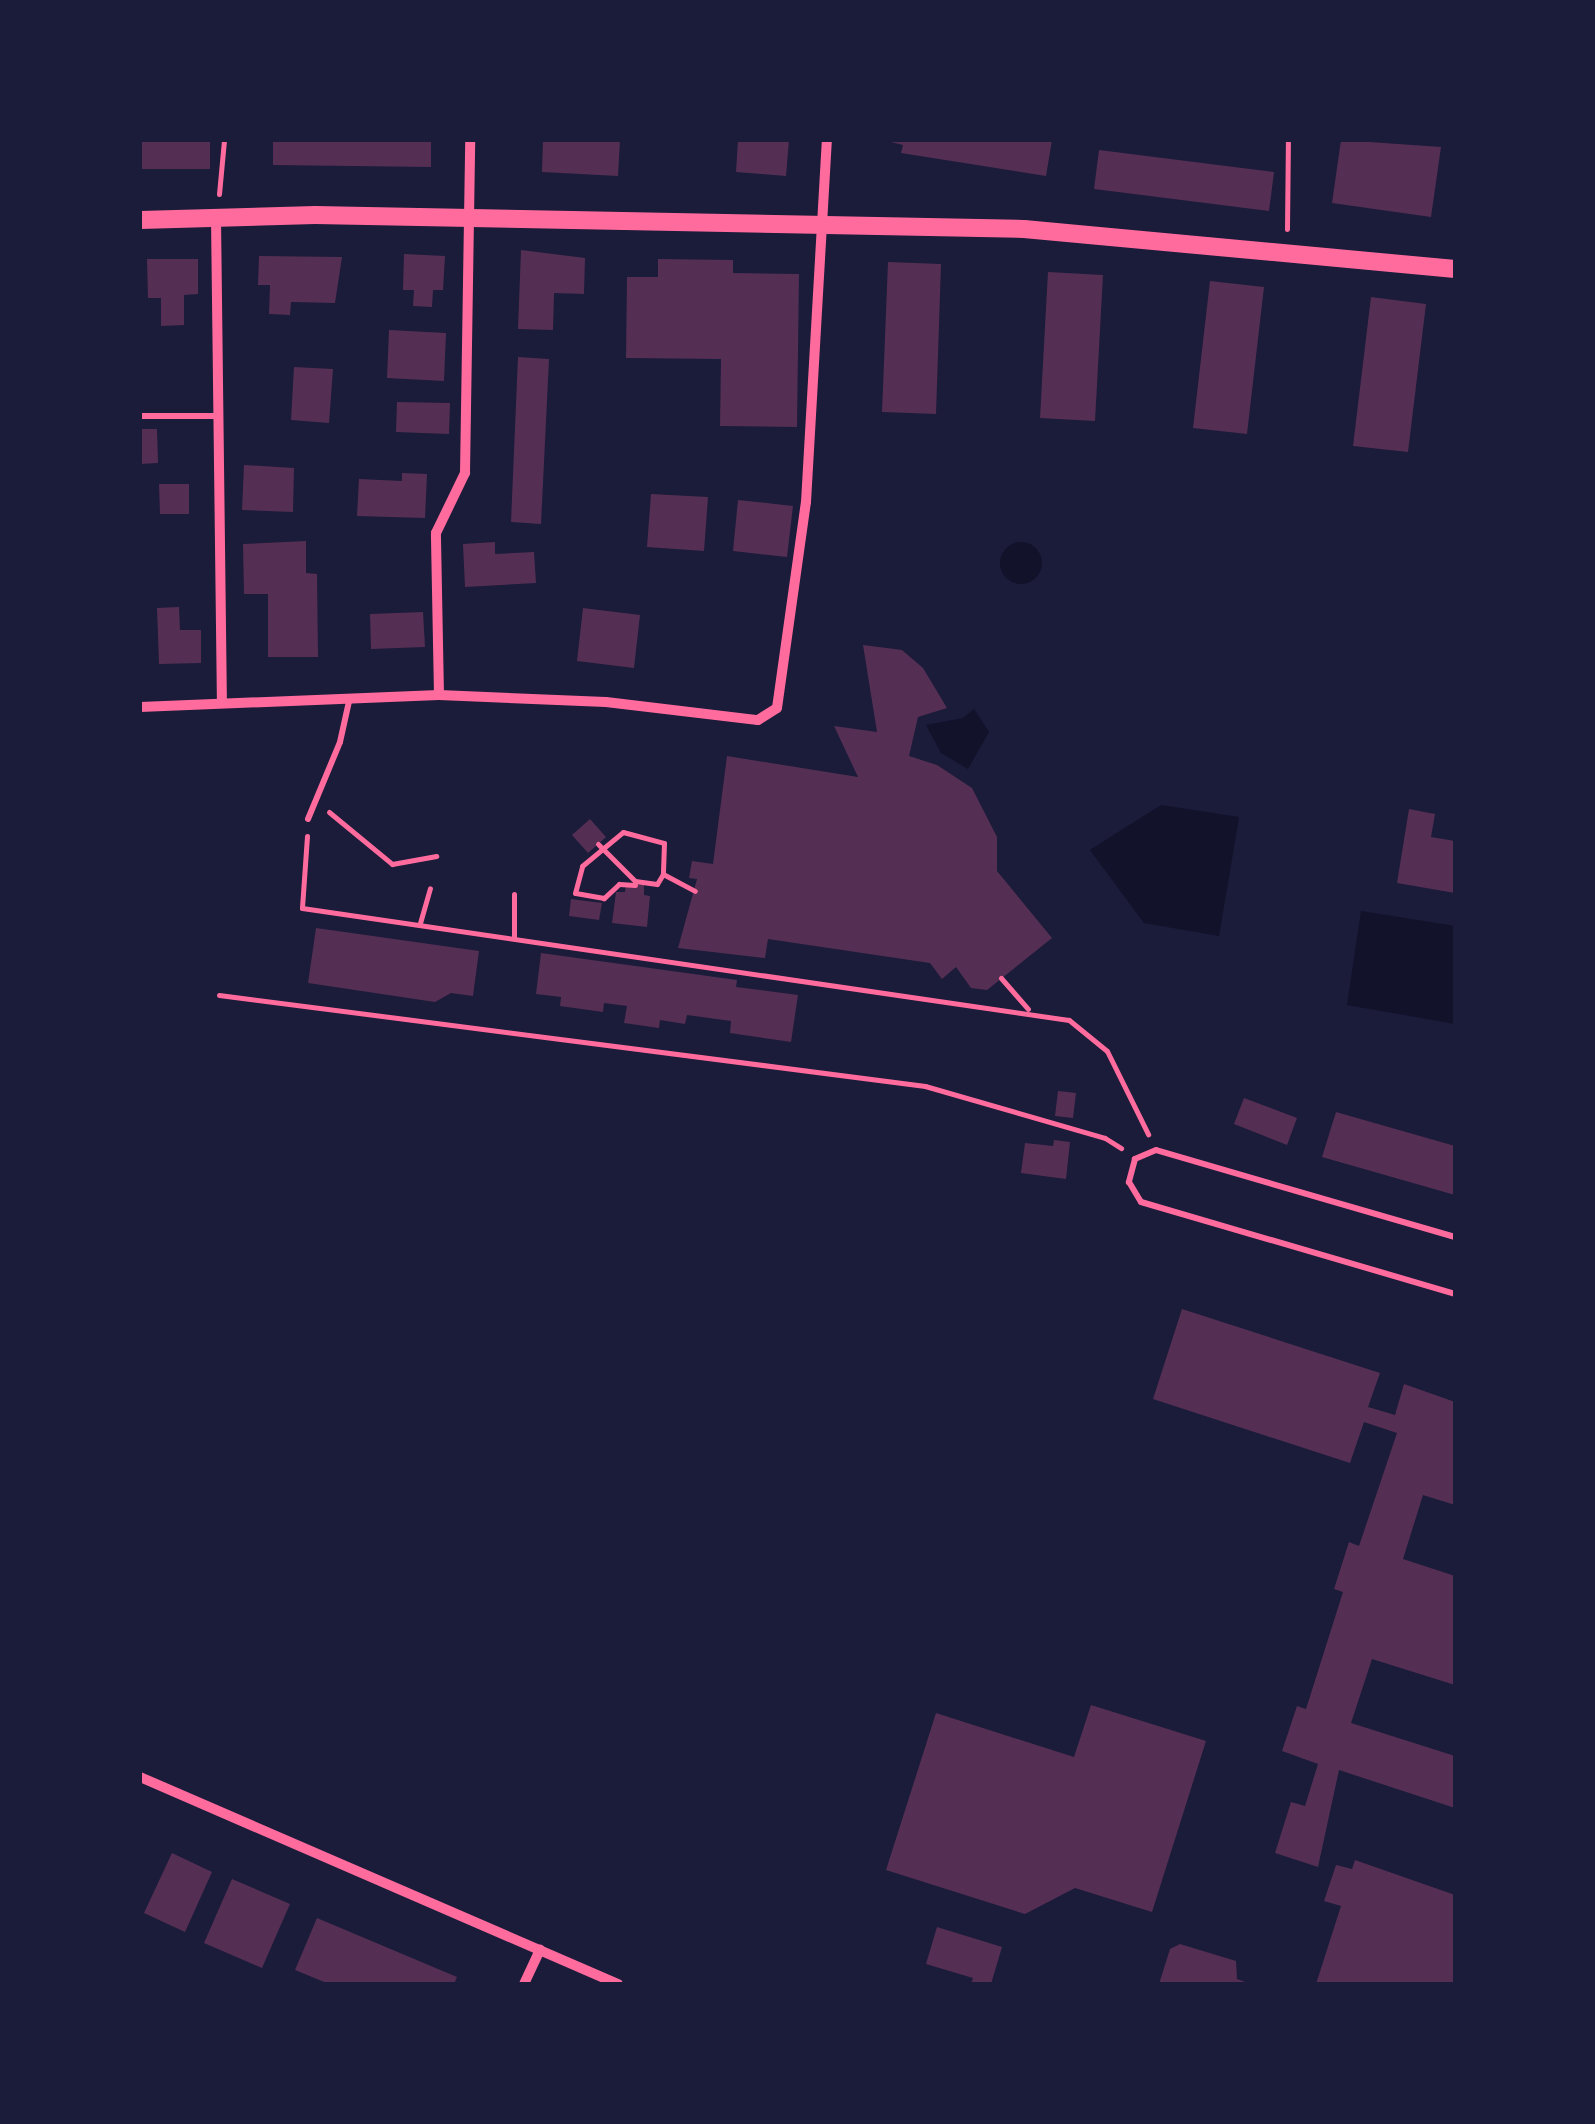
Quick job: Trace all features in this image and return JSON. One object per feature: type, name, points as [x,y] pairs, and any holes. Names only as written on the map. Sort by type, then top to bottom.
[{"type":"street","points":[[439,696],[436,533],[465,472],[470,140]]},
{"type":"street","points":[[140,707],[350,696],[439,696],[606,702],[758,720],[777,708],[786,678],[806,502],[827,140]]},
{"type":"street","points":[[140,220],[467,217],[1024,230],[1455,269]]},
{"type":"street","points":[[209,218],[222,703]]},
{"type":"street","points":[[140,1777],[618,1984]]},
{"type":"street","points":[[524,1984],[540,1950]]},
{"type":"lane","points":[[140,416],[216,416]]},
{"type":"lane","points":[[308,818],[350,696]]},
{"type":"lane","points":[[1455,1237],[1156,1150],[1136,1159],[1130,1182],[1141,1202],[1455,1294]]},
{"type":"path","points":[[209,218],[200,194],[222,194],[224,140]]},
{"type":"path","points":[[1287,252],[1288,140]]},
{"type":"path","points":[[316,800],[392,864],[436,856]]},
{"type":"path","points":[[308,818],[302,908],[1030,1011],[1069,1020],[1107,1050],[1156,1150]]},
{"type":"path","points":[[623,832],[658,837],[666,852],[663,874],[656,884],[635,883],[604,898],[574,893],[582,866],[600,847],[623,832]]},
{"type":"path","points":[[600,847],[635,883]]},
{"type":"path","points":[[663,874],[695,891]]},
{"type":"path","points":[[420,925],[430,888]]},
{"type":"path","points":[[514,894],[514,938]]},
{"type":"path","points":[[1001,978],[1030,1011]]},
{"type":"path","points":[[219,995],[926,1086],[1105,1138],[1136,1159]]},
{"type":"shaded area","points":[[1021,542],[1036,548],[1042,563],[1036,578],[1021,584],[1006,578],[1000,563],[1006,548]]},
{"type":"shaded area","points":[[974,709],[989,732],[968,769],[941,753],[926,725],[963,718]]},
{"type":"shaded area","points":[[1161,805],[1239,817],[1219,936],[1144,923],[1090,850]]},
{"type":"shaded area","points":[[1361,911],[1455,926],[1455,1024],[1347,1005]]},
{"type":"building","points":[[140,140],[210,140],[210,169],[140,169]]},
{"type":"building","points":[[273,140],[431,140],[431,167],[273,165]]},
{"type":"building","points":[[543,140],[620,140],[618,176],[542,172]]},
{"type":"building","points":[[738,140],[789,140],[786,176],[736,172]]},
{"type":"building","points":[[883,140],[1052,140],[1046,176],[901,153],[903,145]]},
{"type":"building","points":[[1341,140],[1441,147],[1431,217],[1332,203]]},
{"type":"building","points":[[1099,150],[1274,172],[1269,211],[1094,189]]},
{"type":"building","points":[[521,250],[585,258],[584,294],[554,293],[553,330],[518,329]]},
{"type":"building","points":[[404,254],[445,256],[443,290],[433,290],[432,307],[413,306],[414,290],[403,290]]},
{"type":"building","points":[[259,256],[342,257],[335,303],[291,302],[290,315],[269,314],[270,285],[258,285]]},
{"type":"building","points":[[147,259],[198,259],[198,294],[184,295],[184,325],[161,326],[161,298],[148,298]]},
{"type":"building","points":[[658,259],[733,260],[733,273],[799,274],[797,427],[720,426],[721,359],[626,358],[627,277],[658,277]]},
{"type":"building","points":[[888,262],[941,264],[936,414],[882,412]]},
{"type":"building","points":[[1048,272],[1103,275],[1095,421],[1040,418]]},
{"type":"building","points":[[1210,281],[1264,287],[1247,434],[1193,428]]},
{"type":"building","points":[[1371,297],[1426,304],[1408,452],[1353,446]]},
{"type":"building","points":[[389,330],[446,333],[444,381],[387,378]]},
{"type":"building","points":[[518,357],[549,359],[541,524],[511,522]]},
{"type":"building","points":[[294,367],[333,369],[329,423],[291,420]]},
{"type":"building","points":[[397,402],[450,403],[449,434],[396,432]]},
{"type":"building","points":[[140,429],[157,429],[158,463],[140,464]]},
{"type":"building","points":[[244,465],[294,468],[293,512],[242,510]]},
{"type":"building","points":[[402,473],[427,474],[425,518],[357,516],[359,479],[402,481]]},
{"type":"building","points":[[159,484],[189,484],[189,514],[160,514]]},
{"type":"building","points":[[651,494],[708,497],[704,551],[647,547]]},
{"type":"building","points":[[738,500],[793,506],[787,557],[733,551]]},
{"type":"building","points":[[306,541],[306,573],[317,574],[318,657],[268,657],[268,594],[244,594],[243,544]]},
{"type":"building","points":[[495,542],[495,554],[534,552],[536,583],[465,587],[463,544]]},
{"type":"building","points":[[179,607],[180,630],[201,630],[201,663],[159,664],[157,608]]},
{"type":"building","points":[[583,608],[640,615],[634,668],[577,661]]},
{"type":"building","points":[[423,612],[425,647],[371,649],[370,614]]},
{"type":"building","points":[[863,645],[902,650],[923,668],[947,708],[918,717],[909,756],[937,765],[972,788],[997,837],[997,871],[1052,938],[987,990],[971,988],[956,967],[942,979],[930,963],[768,939],[765,958],[678,948],[697,879],[689,878],[692,861],[713,864],[727,756],[858,777],[834,726],[877,732]]},
{"type":"building","points":[[1409,809],[1435,814],[1431,837],[1455,841],[1455,893],[1397,883]]},
{"type":"building","points":[[590,819],[606,837],[588,853],[572,835]]},
{"type":"building","points":[[626,884],[644,885],[644,895],[650,896],[647,927],[612,923],[616,892],[625,892]]},
{"type":"building","points":[[571,899],[602,903],[599,920],[569,916]]},
{"type":"building","points":[[316,928],[479,951],[473,996],[451,993],[435,1002],[308,983]]},
{"type":"building","points":[[541,953],[737,980],[736,987],[798,995],[791,1042],[730,1033],[731,1021],[687,1015],[685,1024],[660,1020],[659,1028],[624,1023],[627,1006],[604,1003],[603,1012],[560,1006],[561,997],[536,994]]},
{"type":"building","points":[[1058,1091],[1076,1093],[1073,1118],[1055,1116]]},
{"type":"building","points":[[1244,1098],[1297,1118],[1287,1145],[1234,1124]]},
{"type":"building","points":[[1336,1112],[1455,1146],[1455,1195],[1322,1157]]},
{"type":"building","points":[[1054,1140],[1070,1142],[1066,1179],[1021,1173],[1025,1143],[1053,1146]]},
{"type":"building","points":[[1182,1309],[1380,1373],[1368,1407],[1395,1415],[1404,1384],[1455,1402],[1455,1505],[1423,1495],[1403,1559],[1455,1576],[1455,1685],[1372,1659],[1351,1723],[1455,1756],[1455,1808],[1339,1770],[1318,1867],[1275,1853],[1291,1802],[1305,1806],[1318,1764],[1282,1751],[1297,1706],[1306,1709],[1343,1592],[1334,1589],[1349,1542],[1359,1546],[1397,1433],[1364,1422],[1350,1463],[1153,1399]]},
{"type":"building","points":[[1091,1705],[1206,1741],[1152,1912],[1075,1888],[1025,1914],[886,1870],[936,1713],[1074,1757]]},
{"type":"building","points":[[172,1853],[212,1872],[185,1932],[144,1913]]},
{"type":"building","points":[[1355,1860],[1455,1895],[1455,1984],[1316,1984],[1341,1906],[1324,1901],[1336,1865],[1352,1869]]},
{"type":"building","points":[[232,1879],[290,1904],[262,1968],[204,1943]]},
{"type":"building","points":[[317,1918],[457,1977],[454,1984],[329,1984],[295,1970]]},
{"type":"building","points":[[937,1927],[1002,1947],[991,1984],[971,1984],[973,1978],[926,1964]]},
{"type":"building","points":[[1180,1944],[1236,1961],[1237,1979],[1251,1984],[1159,1984],[1170,1949]]}]
